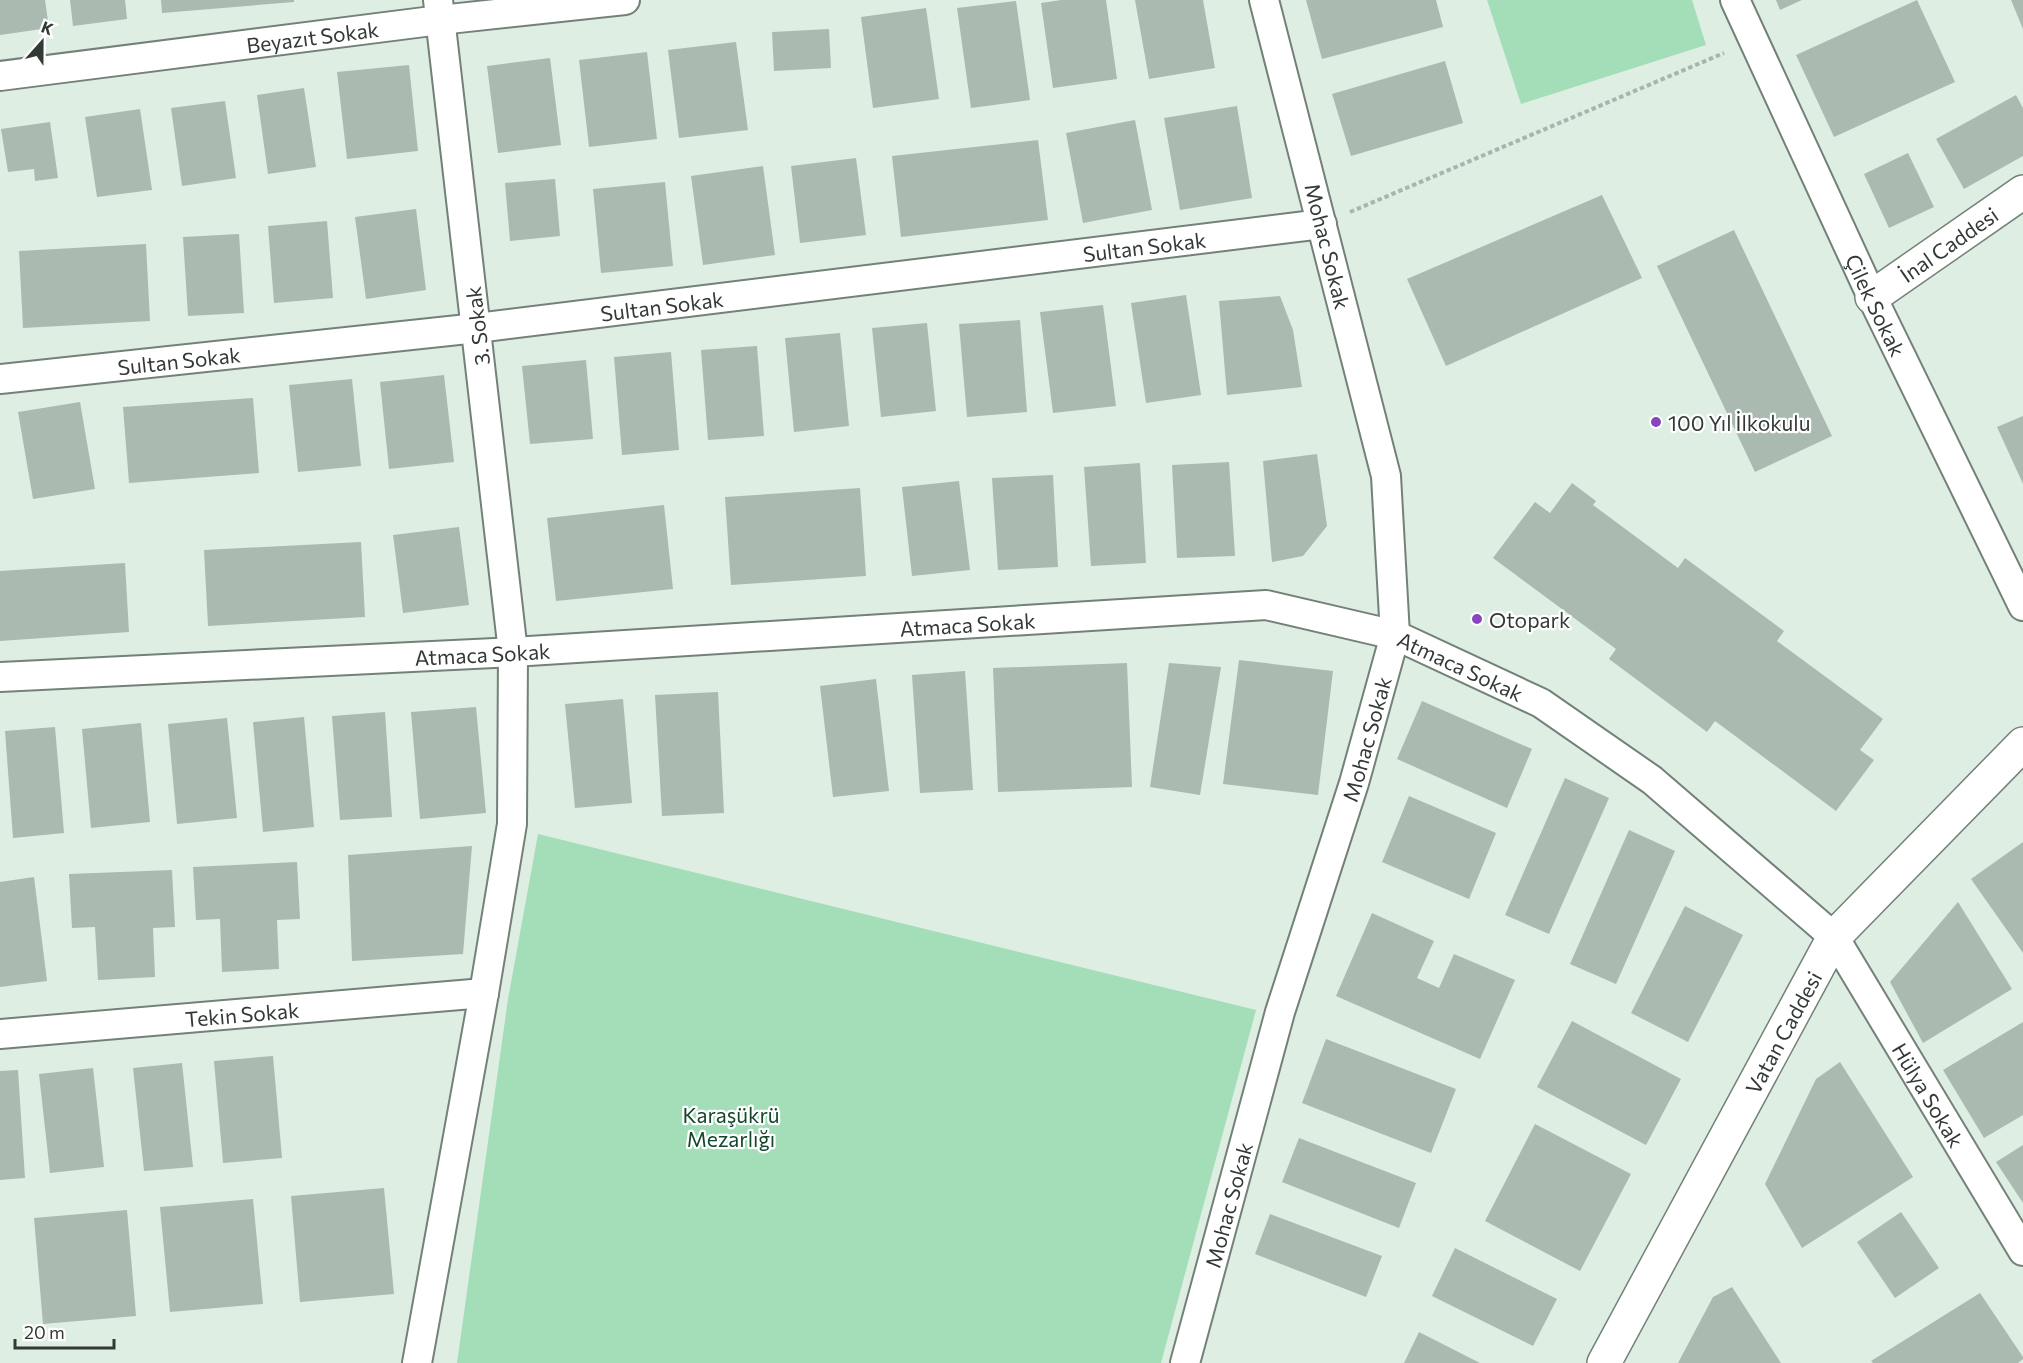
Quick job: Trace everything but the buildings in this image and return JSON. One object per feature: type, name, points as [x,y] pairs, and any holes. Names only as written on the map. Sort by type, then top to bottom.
[{"type":"main road","name":"İnal Caddesi","points":[[1872,297],[2023,192]]},
{"type":"main road","name":"Vatan Caddesi","points":[[1604,1363],[1834,938],[2023,744]]},
{"type":"street","name":"Beyazıt Sokak","points":[[0,76],[439,10],[625,0]]},
{"type":"street","name":"Mohac Sokak","points":[[1185,1363],[1280,1012],[1354,783],[1395,635],[1386,476],[1264,0]]},
{"type":"street","name":"Çilek Sokak","points":[[1735,0],[1872,297],[2023,606]]},
{"type":"street","name":"3. Sokak","points":[[417,1363],[512,824],[513,652],[439,10]]},
{"type":"street","name":"Sultan Sokak","points":[[0,379],[477,328],[1322,224]]},
{"type":"street","name":"Atmaca Sokak","points":[[0,676],[513,652],[1266,605],[1395,635],[1541,703],[1652,780],[1834,938]]},
{"type":"street","name":"Hülya Sokak","points":[[1834,938],[2023,1251]]},
{"type":"street","name":"Tekin Sokak","points":[[0,1034],[484,993]]},
{"type":"path","points":[[1322,224],[1754,40]]},
{"type":"green space","points":[[1487,0],[1692,0],[1706,45],[1521,104]]},
{"type":"green space","name":"Karaşükrü Mezarlığı","points":[[538,834],[1256,1010],[1161,1363],[457,1363],[508,999]]},
{"type":"place","name":"100 Yıl İlkokulu","points":[[1656,422]]},
{"type":"place","name":"Otopark","points":[[1477,619]]}]
